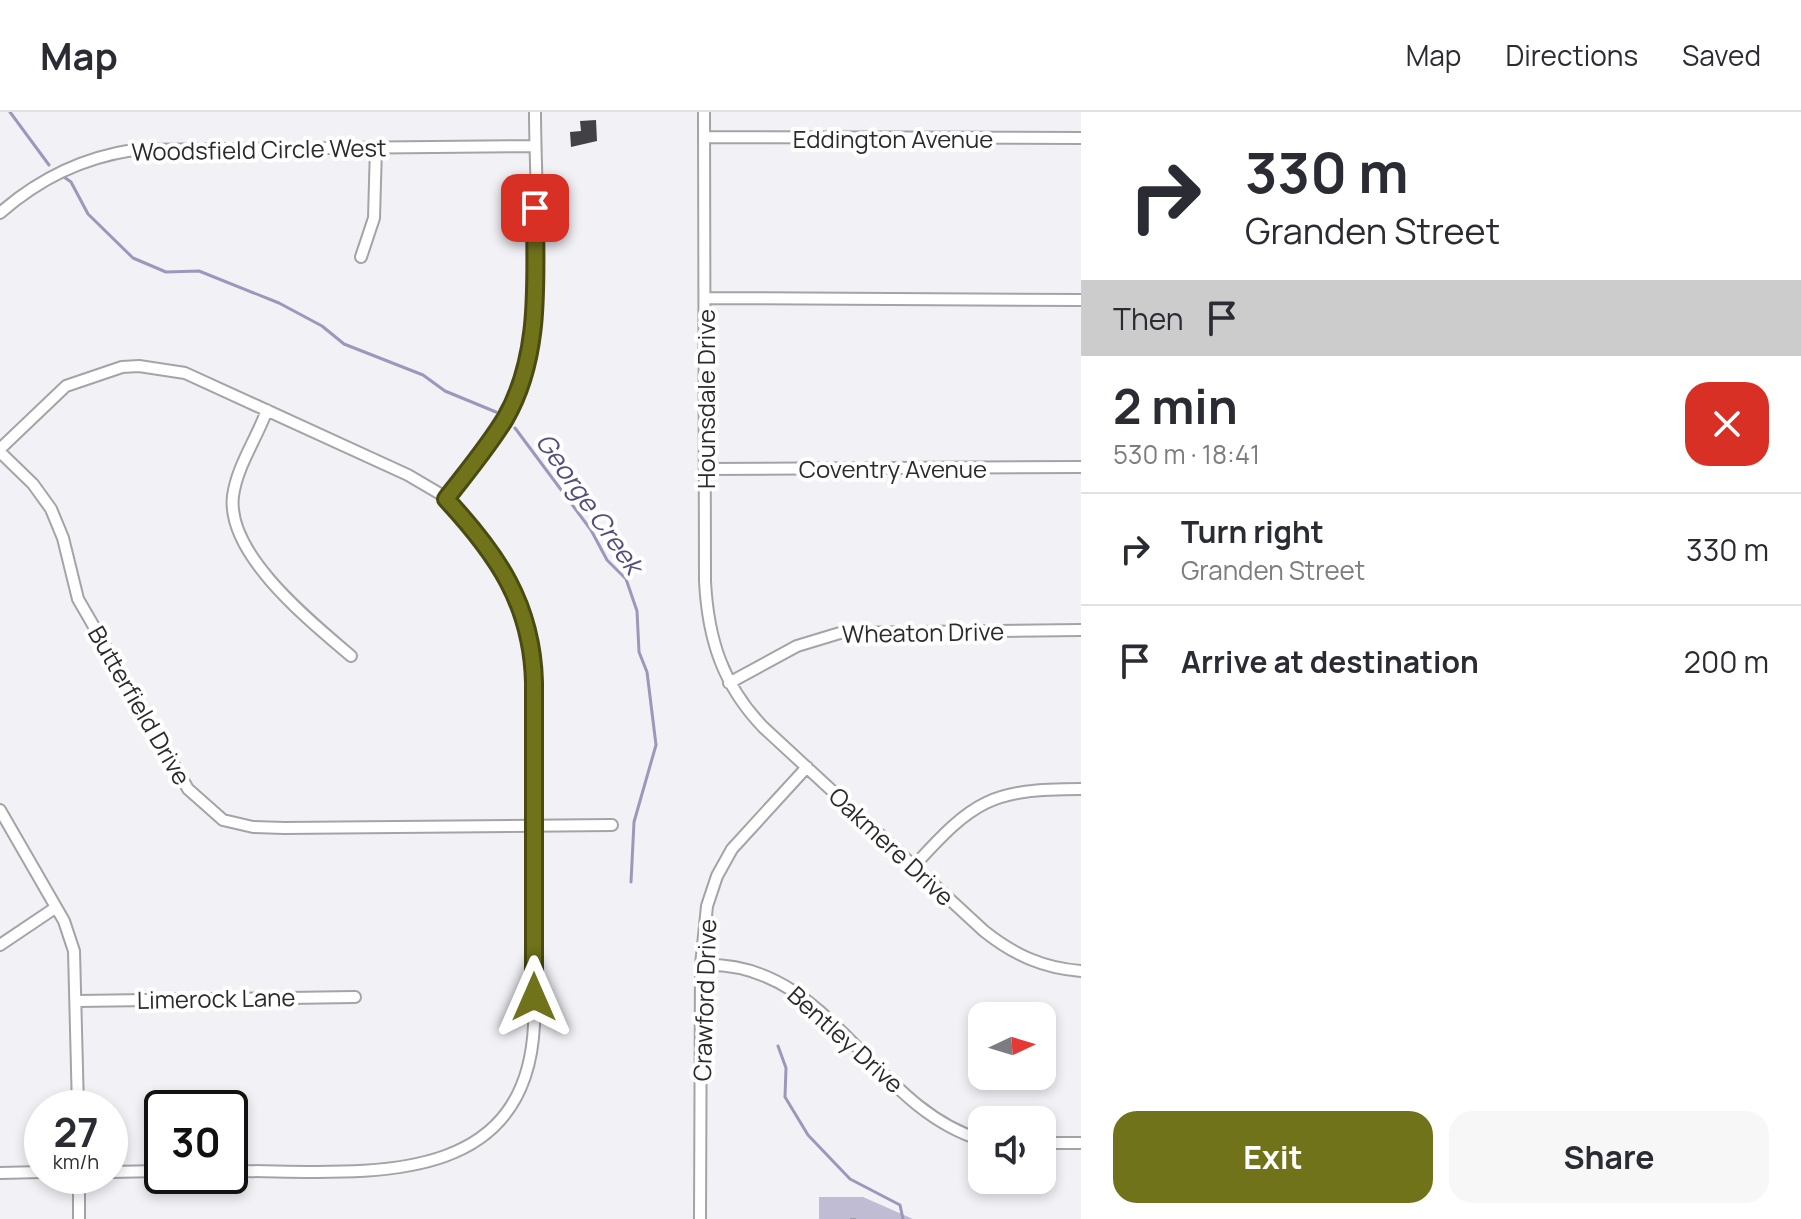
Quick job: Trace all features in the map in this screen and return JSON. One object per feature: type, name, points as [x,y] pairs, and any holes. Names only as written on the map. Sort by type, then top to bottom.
[{"type":"street","points":[[446,499],[504,420],[527,363],[535,302],[535,112]]},
{"type":"street","name":"Hounsdale Drive","points":[[704,112],[706,608],[714,650],[729,683]]},
{"type":"street","name":"Eddington Avenue","points":[[704,137],[1081,138]]},
{"type":"street","name":"Woodsfield Circle West","points":[[0,213],[50,176],[118,152],[196,147],[535,146]]},
{"type":"street","points":[[361,257],[374,218],[376,147]]},
{"type":"street","points":[[705,298],[1081,300]]},
{"type":"street","points":[[0,450],[66,386],[122,367],[139,366],[185,373],[408,475],[446,499],[484,544],[516,593],[527,620],[533,656],[533,1041],[513,1100],[497,1126],[485,1137],[443,1158],[413,1167],[248,1171]]},
{"type":"street","points":[[267,410],[233,495],[234,526],[256,565],[351,656]]},
{"type":"street","name":"Butterfield Drive","points":[[0,450],[33,484],[51,509],[78,599],[179,777],[209,812],[237,824],[284,828],[612,825]]},
{"type":"street","name":"Coventry Avenue","points":[[705,469],[1081,467]]},
{"type":"street","name":"Wheaton Drive","points":[[729,683],[797,646],[840,633],[1081,630]]},
{"type":"street","name":"Oakmere Drive","points":[[729,683],[753,716],[914,866],[1010,950],[1038,963],[1081,971]]},
{"type":"street","name":"Crawford Drive","points":[[700,1219],[701,965],[707,906],[724,862],[762,812],[807,767]]},
{"type":"street","points":[[914,866],[959,820],[984,802],[1013,792],[1081,789]]},
{"type":"street","points":[[0,810],[55,908],[74,951],[78,1090]]},
{"type":"street","points":[[0,945],[55,908]]},
{"type":"street","name":"Bentley Drive","points":[[701,965],[748,967],[777,979],[803,998],[929,1113],[955,1131],[968,1135]]},
{"type":"street","name":"Limerock Lane","points":[[77,1001],[355,997]]},
{"type":"street","points":[[1056,1143],[1081,1143]]},
{"type":"street","points":[[0,1173],[24,1172]]},
{"type":"street","points":[[79,1194],[79,1219]]},
{"type":"path","points":[[850,1219],[859,1219]]},
{"type":"shaded area","points":[[819,1197],[863,1197],[913,1219],[819,1219]]},
{"type":"building","points":[[596,120],[597,141],[571,147],[570,132],[581,131],[580,121]]},
{"type":"waterway","name":"George Creek","points":[[10,112],[49,165]]},
{"type":"waterway","points":[[64,177],[71,182],[88,214],[133,258],[166,272],[199,271],[279,303],[322,326],[344,344],[423,375],[445,391],[496,412]]},
{"type":"waterway","name":"George Creek","points":[[515,428],[591,530],[607,560],[626,579],[637,611],[639,652],[647,672],[656,745],[634,822],[631,882]]},
{"type":"waterway","name":"George Creek","points":[[778,1046],[786,1068],[785,1097],[808,1135],[850,1179],[900,1205],[903,1219]]},
{"type":"route","points":[[534,997],[534,682],[530,634],[522,607],[508,581],[466,520],[446,499],[504,420],[523,378],[533,332],[535,208]]}]
